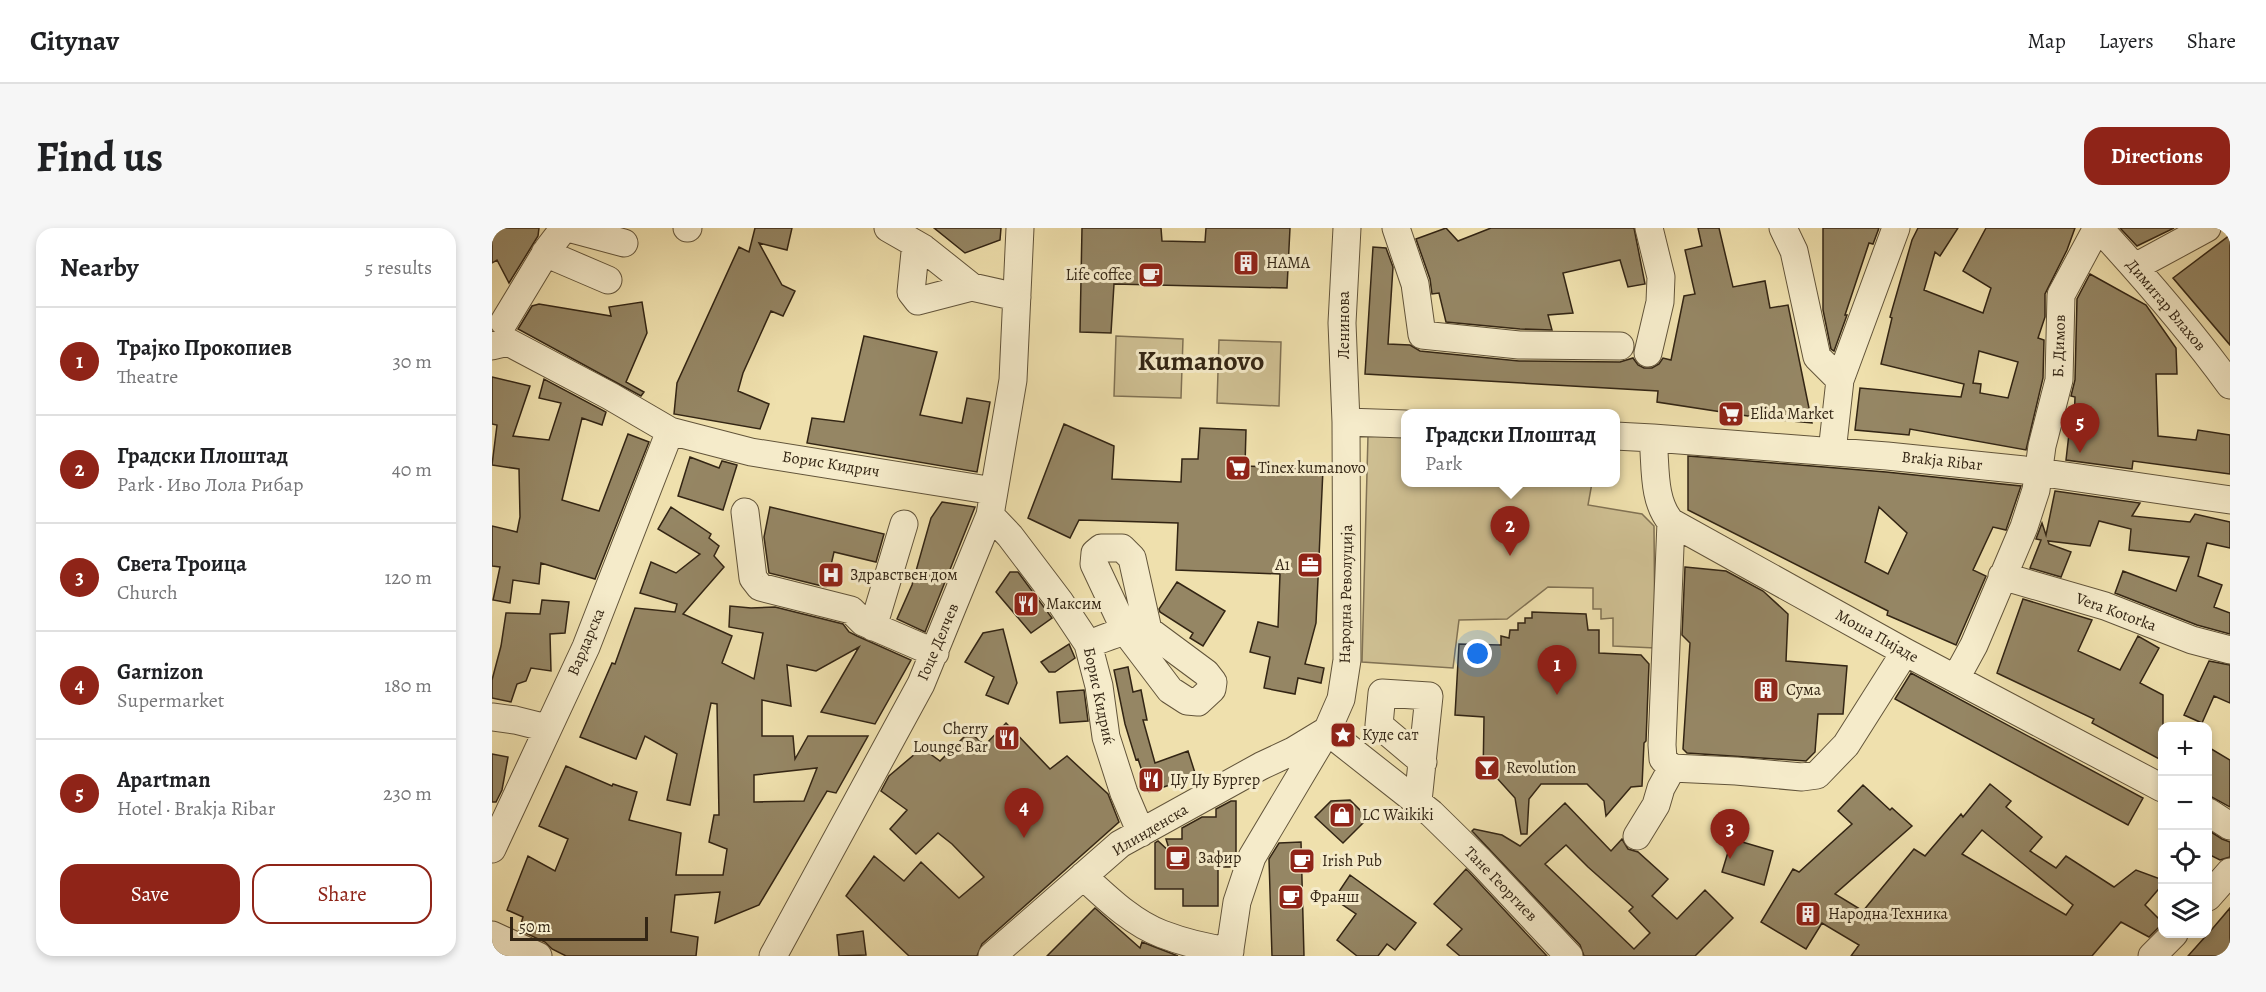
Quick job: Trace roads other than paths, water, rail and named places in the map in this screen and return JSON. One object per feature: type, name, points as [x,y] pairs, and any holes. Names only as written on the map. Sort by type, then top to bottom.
[{"type":"street","points":[[499,328],[545,253],[566,228],[624,243]]},
{"type":"street","points":[[888,228],[923,248],[972,287],[1017,297]]},
{"type":"street","name":"Гоце Делчев","points":[[773,956],[921,684],[992,503],[1013,380],[1020,228]]},
{"type":"street","name":"Ленинова","points":[[1346,422],[1342,323],[1347,228]]},
{"type":"street","points":[[1396,228],[1415,284],[1422,335],[1519,345],[1620,346]]},
{"type":"street","points":[[1648,353],[1660,302],[1661,277],[1649,228]]},
{"type":"street","points":[[1783,228],[1794,251],[1817,357],[1840,380]]},
{"type":"street","points":[[1832,452],[1840,380],[1896,228]]},
{"type":"street","name":"Димитар Влахов","points":[[2098,228],[2135,267],[2230,385]]},
{"type":"street","name":"Б. Димов","points":[[1956,678],[1974,645],[2001,576],[2024,527],[2036,490],[2042,446],[2060,380],[2061,295],[2098,228]]},
{"type":"street","points":[[2135,267],[2207,228]]},
{"type":"street","points":[[923,248],[915,252],[911,292],[918,301],[972,287]]},
{"type":"street","points":[[545,253],[608,280]]},
{"type":"street","name":"Борис Кидрич","points":[[499,328],[670,431],[751,452],[992,503]]},
{"type":"street","points":[[1346,422],[1401,424]]},
{"type":"street","name":"Народна Револуција","points":[[1230,953],[1237,902],[1252,857],[1327,731],[1341,699],[1347,660],[1346,422]]},
{"type":"street","name":"Вардарска","points":[[492,849],[586,647],[670,431]]},
{"type":"street","name":"Brakja Ribar","points":[[1620,436],[1887,456],[2038,472],[2230,500]]},
{"type":"street","points":[[1653,438],[1656,482],[1662,509],[1671,522],[1662,745],[1663,759],[1672,768],[1802,777],[1817,775],[1846,745],[1905,651]]},
{"type":"street","name":"Борис Кидриќ","points":[[992,503],[1010,536],[1089,644],[1099,686],[1106,737],[1124,793],[1141,833]]},
{"type":"street","points":[[745,512],[753,578],[760,587],[851,609],[863,622],[935,653]]},
{"type":"street","name":"Моша Пијаде","points":[[1671,522],[1905,651],[2158,785]]},
{"type":"street","points":[[873,627],[904,524]]},
{"type":"street","name":"Vera Kotorka","points":[[2001,576],[2105,606],[2192,640],[2230,650]]},
{"type":"street","points":[[1089,644],[1137,631]]},
{"type":"street","points":[[492,717],[547,728]]},
{"type":"street","name":"Илинденска","points":[[992,956],[1120,844],[1327,731]]},
{"type":"street","name":"Тане Георгиев","points":[[1327,731],[1424,807],[1480,861],[1569,956]]},
{"type":"street","points":[[1423,762],[1424,807]]},
{"type":"street","points":[[1262,766],[1295,786]]},
{"type":"street","points":[[1637,836],[1656,805],[1661,788],[1672,768]]},
{"type":"street","points":[[2212,814],[2230,825]]},
{"type":"street","points":[[2212,893],[2230,873]]},
{"type":"street","points":[[1083,876],[1139,921],[1160,934],[1230,953]]},
{"type":"street","points":[[2152,956],[2169,938]]},
{"type":"street","points":[[499,944],[538,956]]},
{"type":"place","name":"НАМА","points":[[1246,263]]},
{"type":"place","name":"Life coffee","points":[[1151,275]]},
{"type":"place","name":"Elida Market","points":[[1731,414]]},
{"type":"place","name":"Apartman","points":[[2080,453]]},
{"type":"place","name":"Tinex kumanovo","points":[[1238,468]]},
{"type":"place","name":"Градски Плоштад","points":[[1510,556]]},
{"type":"place","name":"A1","points":[[1310,565]]},
{"type":"place","name":"Здравствен дом","points":[[831,575]]},
{"type":"place","name":"Максим","points":[[1026,604]]},
{"type":"place","name":"Сума","points":[[1766,690]]},
{"type":"place","name":"Трајко Прокопиев","points":[[1557,695]]},
{"type":"place","name":"Куде сат","points":[[1343,735]]},
{"type":"place","name":"Cherry Lounge Bar","points":[[1007,738]]},
{"type":"place","name":"Revolution","points":[[1487,768]]},
{"type":"place","name":"Џу Џу Бургер","points":[[1151,780]]},
{"type":"place","name":"LC Waikiki","points":[[1342,815]]},
{"type":"place","name":"Garnizon","points":[[1024,838]]},
{"type":"place","name":"Зафир","points":[[1178,858]]},
{"type":"place","name":"Света Троица","points":[[1730,859]]},
{"type":"place","name":"Irish Pub","points":[[1302,861]]},
{"type":"place","name":"Франш","points":[[1291,897]]},
{"type":"place","name":"Народна Техника","points":[[1808,914]]},
{"type":"district","name":"Kumanovo","points":[[1201,361]]}]
